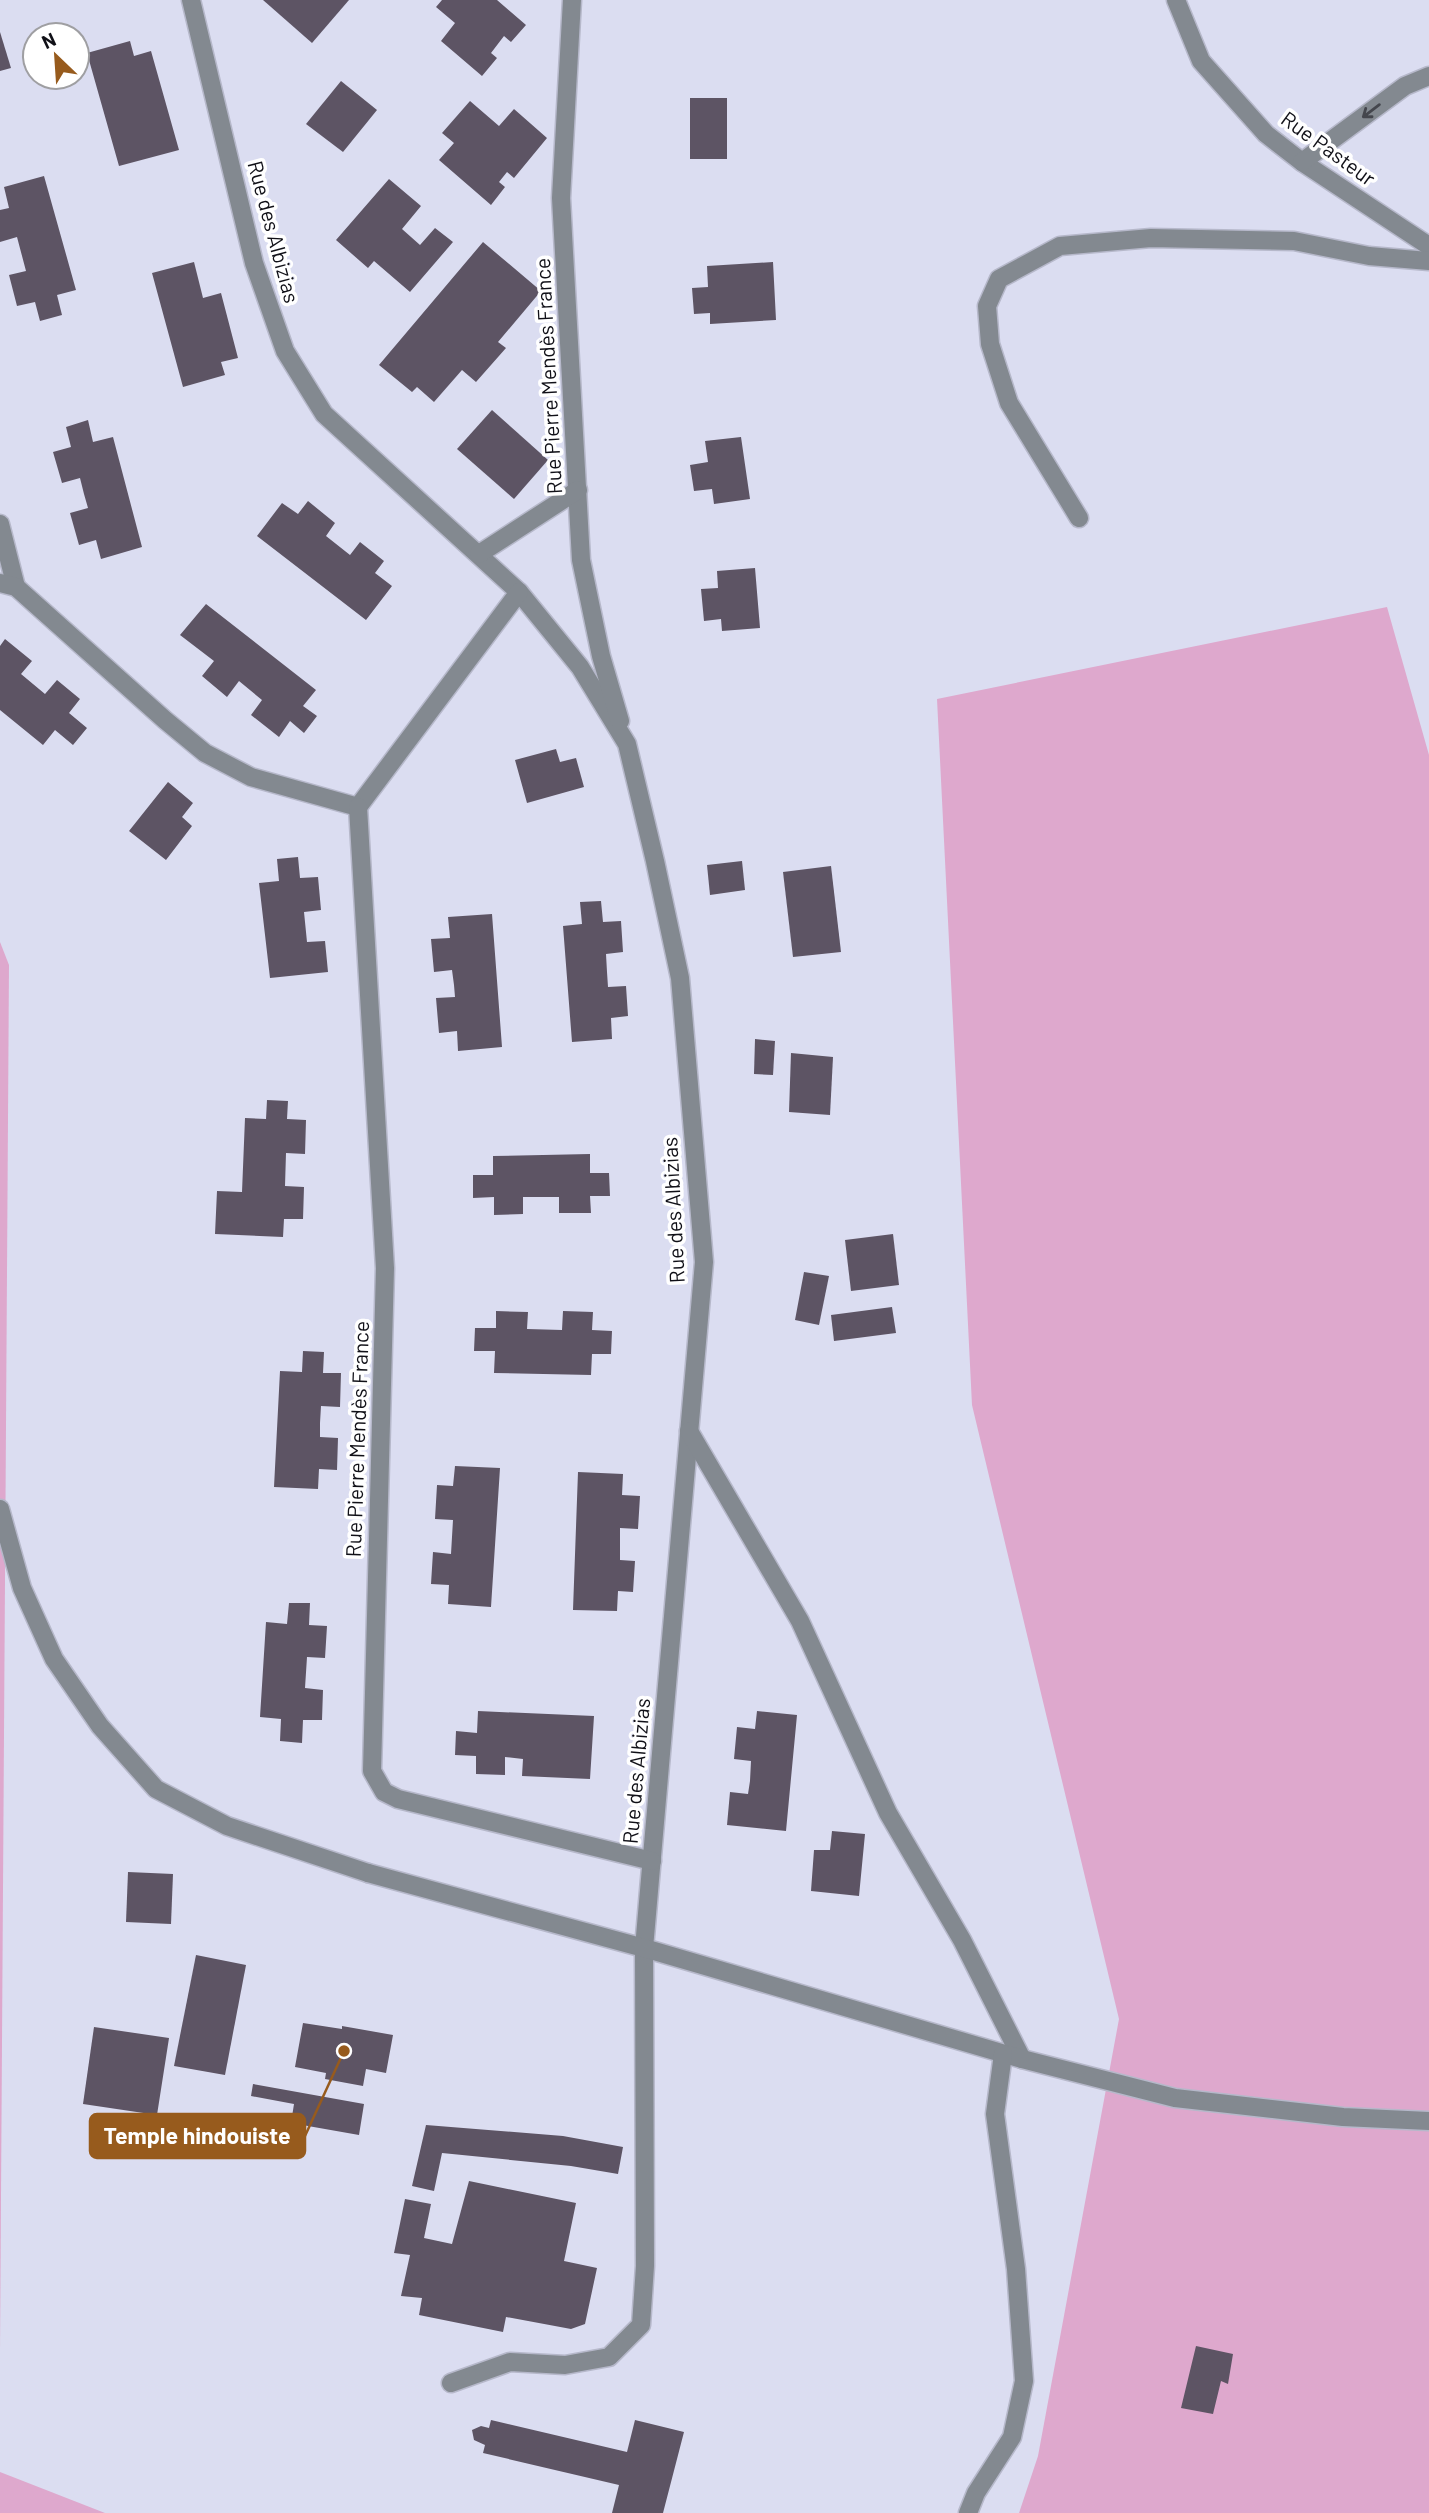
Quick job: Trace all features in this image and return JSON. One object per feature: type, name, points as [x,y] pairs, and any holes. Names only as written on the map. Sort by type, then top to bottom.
[{"type":"street","name":"Rue des Albizias","points":[[191,0],[254,263],[285,351],[324,414],[519,592],[580,667],[627,744],[680,978],[704,1262],[644,1948],[645,2266],[642,2325],[609,2357],[565,2365],[510,2362],[451,2383]]},
{"type":"street","name":"Rue Pierre Mendès France","points":[[572,0],[561,198],[581,560],[601,656],[627,744]]},
{"type":"street","name":"Rue Pasteur","points":[[1176,0],[1201,61],[1266,134],[1302,162],[1429,246]]},
{"type":"street","points":[[1302,162],[1405,86],[1429,76]]},
{"type":"street","points":[[1079,518],[1009,403],[990,344],[987,306],[999,279],[1060,246],[1151,238],[1294,241],[1369,257],[1429,261]]},
{"type":"street","points":[[479,554],[578,490]]},
{"type":"street","points":[[0,524],[8,585],[205,753],[251,776],[358,807],[519,592]]},
{"type":"street","name":"Rue Pierre Mendès France","points":[[358,807],[386,1268],[372,1771],[384,1792],[398,1799],[652,1861]]},
{"type":"street","points":[[690,1431],[800,1622],[888,1813],[962,1940],[1022,2059]]},
{"type":"street","points":[[0,1509],[22,1588],[54,1660],[100,1726],[156,1789],[227,1826],[368,1873],[644,1948],[1003,2054],[1175,2098],[1343,2117],[1429,2121]]},
{"type":"street","points":[[968,2513],[976,2493],[1012,2437],[1024,2381],[1016,2269],[995,2113],[1003,2054]]},
{"type":"shaded area","points":[[1387,607],[1429,755],[1429,2513],[1019,2513],[1038,2456],[1119,2019],[972,1405],[937,699]]},
{"type":"shaded area","points":[[0,942],[9,965],[0,2351]]},
{"type":"shaded area","points":[[0,2472],[105,2513],[0,2513]]},
{"type":"building","points":[[263,0],[349,0],[312,43]]},
{"type":"building","points":[[442,0],[497,0],[526,25],[511,42],[504,36],[491,53],[497,58],[482,76],[441,41],[455,23],[436,7]]},
{"type":"building","points":[[0,32],[11,68],[0,71]]},
{"type":"building","points":[[130,41],[134,56],[151,51],[179,150],[119,166],[91,67],[91,52]]},
{"type":"building","points":[[341,81],[377,110],[343,152],[306,124]]},
{"type":"building","points":[[690,98],[727,98],[727,159],[690,159]]},
{"type":"building","points":[[470,101],[499,126],[514,109],[547,138],[514,178],[507,172],[499,182],[505,187],[491,205],[439,160],[454,143],[442,133]]},
{"type":"building","points":[[44,176],[76,290],[57,295],[62,315],[40,321],[35,302],[17,306],[9,275],[26,271],[17,237],[0,242],[0,210],[9,208],[4,187]]},
{"type":"building","points":[[389,179],[421,206],[402,229],[420,245],[435,228],[453,242],[410,292],[374,261],[368,268],[336,240]]},
{"type":"building","points":[[483,242],[541,291],[498,342],[506,348],[476,382],[462,370],[434,402],[417,387],[412,392],[379,365]]},
{"type":"building","points":[[194,262],[203,298],[221,293],[238,358],[221,362],[225,375],[183,387],[152,273]]},
{"type":"building","points":[[773,262],[776,320],[710,324],[710,313],[694,314],[692,288],[708,287],[707,266]]},
{"type":"building","points":[[492,410],[548,460],[514,499],[457,449]]},
{"type":"building","points":[[88,420],[93,442],[113,437],[142,547],[101,559],[96,540],[79,545],[70,513],[88,508],[80,478],[62,483],[53,452],[71,447],[66,427]]},
{"type":"building","points":[[741,437],[750,499],[714,504],[712,489],[694,491],[690,465],[708,462],[705,441]]},
{"type":"building","points":[[308,501],[335,523],[326,536],[350,555],[360,542],[384,561],[375,573],[392,586],[366,620],[257,536],[282,503],[298,514]]},
{"type":"building","points":[[755,568],[760,628],[722,631],[721,619],[704,621],[701,589],[718,588],[717,571]]},
{"type":"building","points":[[206,604],[316,690],[303,706],[317,716],[304,733],[290,721],[279,737],[251,715],[262,700],[239,681],[227,697],[202,676],[214,661],[180,635]]},
{"type":"building","points":[[5,639],[32,661],[21,674],[45,694],[57,680],[80,699],[69,713],[87,728],[73,745],[55,730],[43,745],[0,710],[0,646]]},
{"type":"building","points":[[556,749],[560,762],[576,758],[584,787],[527,803],[515,760]]},
{"type":"building","points":[[168,782],[193,803],[182,817],[192,826],[166,860],[129,831]]},
{"type":"building","points":[[298,857],[300,878],[318,877],[321,910],[304,912],[307,942],[325,941],[328,972],[270,978],[259,883],[279,881],[277,859]]},
{"type":"building","points":[[742,861],[745,890],[710,895],[707,865]]},
{"type":"building","points":[[831,866],[841,952],[793,957],[783,872]]},
{"type":"building","points":[[601,901],[603,922],[621,921],[623,952],[606,954],[608,987],[626,986],[628,1016],[611,1018],[612,1039],[572,1042],[563,926],[582,924],[580,902]]},
{"type":"building","points":[[492,914],[502,1047],[458,1051],[457,1031],[439,1033],[436,998],[455,997],[454,985],[452,970],[434,972],[431,939],[450,938],[448,917]]},
{"type":"building","points":[[755,1039],[775,1041],[773,1075],[754,1074]]},
{"type":"building","points":[[791,1053],[833,1057],[830,1115],[789,1112]]},
{"type":"building","points":[[267,1100],[288,1101],[287,1119],[306,1120],[305,1154],[286,1153],[285,1186],[304,1187],[303,1219],[284,1219],[283,1237],[215,1234],[217,1191],[242,1192],[245,1118],[266,1119]]},
{"type":"building","points":[[590,1154],[590,1173],[609,1173],[610,1196],[590,1196],[591,1213],[559,1213],[559,1197],[523,1197],[523,1214],[494,1215],[494,1197],[473,1198],[473,1175],[493,1175],[493,1156]]},
{"type":"building","points":[[893,1234],[899,1285],[851,1291],[845,1240]]},
{"type":"building","points":[[804,1272],[829,1276],[819,1325],[795,1320]]},
{"type":"building","points":[[892,1307],[896,1333],[834,1341],[831,1315]]},
{"type":"building","points":[[496,1311],[528,1312],[527,1329],[562,1330],[563,1311],[593,1312],[592,1330],[612,1331],[611,1354],[592,1354],[591,1375],[494,1373],[495,1351],[474,1351],[475,1328],[496,1328]]},
{"type":"building","points":[[303,1351],[324,1352],[323,1373],[341,1373],[340,1407],[321,1406],[320,1423],[320,1437],[338,1438],[337,1470],[319,1469],[318,1489],[274,1487],[280,1371],[302,1372]]},
{"type":"building","points":[[455,1466],[500,1468],[491,1607],[448,1604],[449,1585],[431,1584],[433,1552],[451,1554],[453,1520],[435,1519],[437,1485],[453,1486]]},
{"type":"building","points":[[578,1472],[623,1474],[622,1495],[640,1496],[638,1529],[620,1528],[620,1560],[635,1561],[633,1592],[618,1591],[617,1611],[573,1610]]},
{"type":"building","points":[[289,1603],[310,1603],[309,1625],[327,1626],[325,1658],[307,1657],[305,1688],[323,1690],[322,1720],[303,1720],[302,1743],[280,1741],[281,1719],[260,1717],[266,1622],[287,1624]]},
{"type":"building","points":[[478,1711],[594,1716],[590,1779],[522,1776],[523,1759],[505,1757],[505,1775],[476,1774],[476,1756],[455,1755],[456,1731],[477,1733]]},
{"type":"building","points":[[757,1711],[797,1715],[786,1831],[727,1825],[730,1792],[748,1794],[750,1781],[751,1761],[734,1759],[737,1727],[755,1729]]},
{"type":"building","points":[[832,1831],[865,1834],[859,1896],[811,1891],[814,1850],[830,1850]]},
{"type":"building","points":[[128,1872],[173,1874],[171,1924],[126,1922]]},
{"type":"building","points":[[196,1955],[246,1965],[225,2075],[174,2066]]},
{"type":"building","points":[[303,2023],[342,2029],[342,2026],[393,2035],[386,2073],[366,2069],[363,2086],[325,2079],[326,2073],[295,2067]]},
{"type":"building","points":[[94,2027],[169,2038],[157,2115],[83,2104]]},
{"type":"building","points":[[253,2084],[364,2104],[359,2135],[291,2123],[294,2104],[251,2096]]},
{"type":"building","points":[[426,2125],[563,2136],[623,2147],[618,2174],[571,2166],[442,2153],[434,2191],[412,2186]]},
{"type":"building","points":[[469,2181],[576,2203],[564,2261],[597,2268],[585,2324],[571,2329],[506,2317],[503,2332],[419,2315],[422,2298],[401,2296],[410,2255],[394,2253],[405,2199],[431,2204],[424,2238],[452,2244]]},
{"type":"building","points":[[1196,2346],[1233,2354],[1228,2384],[1221,2381],[1213,2414],[1181,2408]]},
{"type":"building","points":[[491,2420],[627,2452],[635,2420],[684,2432],[663,2513],[612,2513],[619,2485],[483,2453],[485,2445],[474,2440],[472,2430],[481,2426],[489,2428]]},
{"type":"place","name":"Temple hindouiste","points":[[344,2051]]}]
